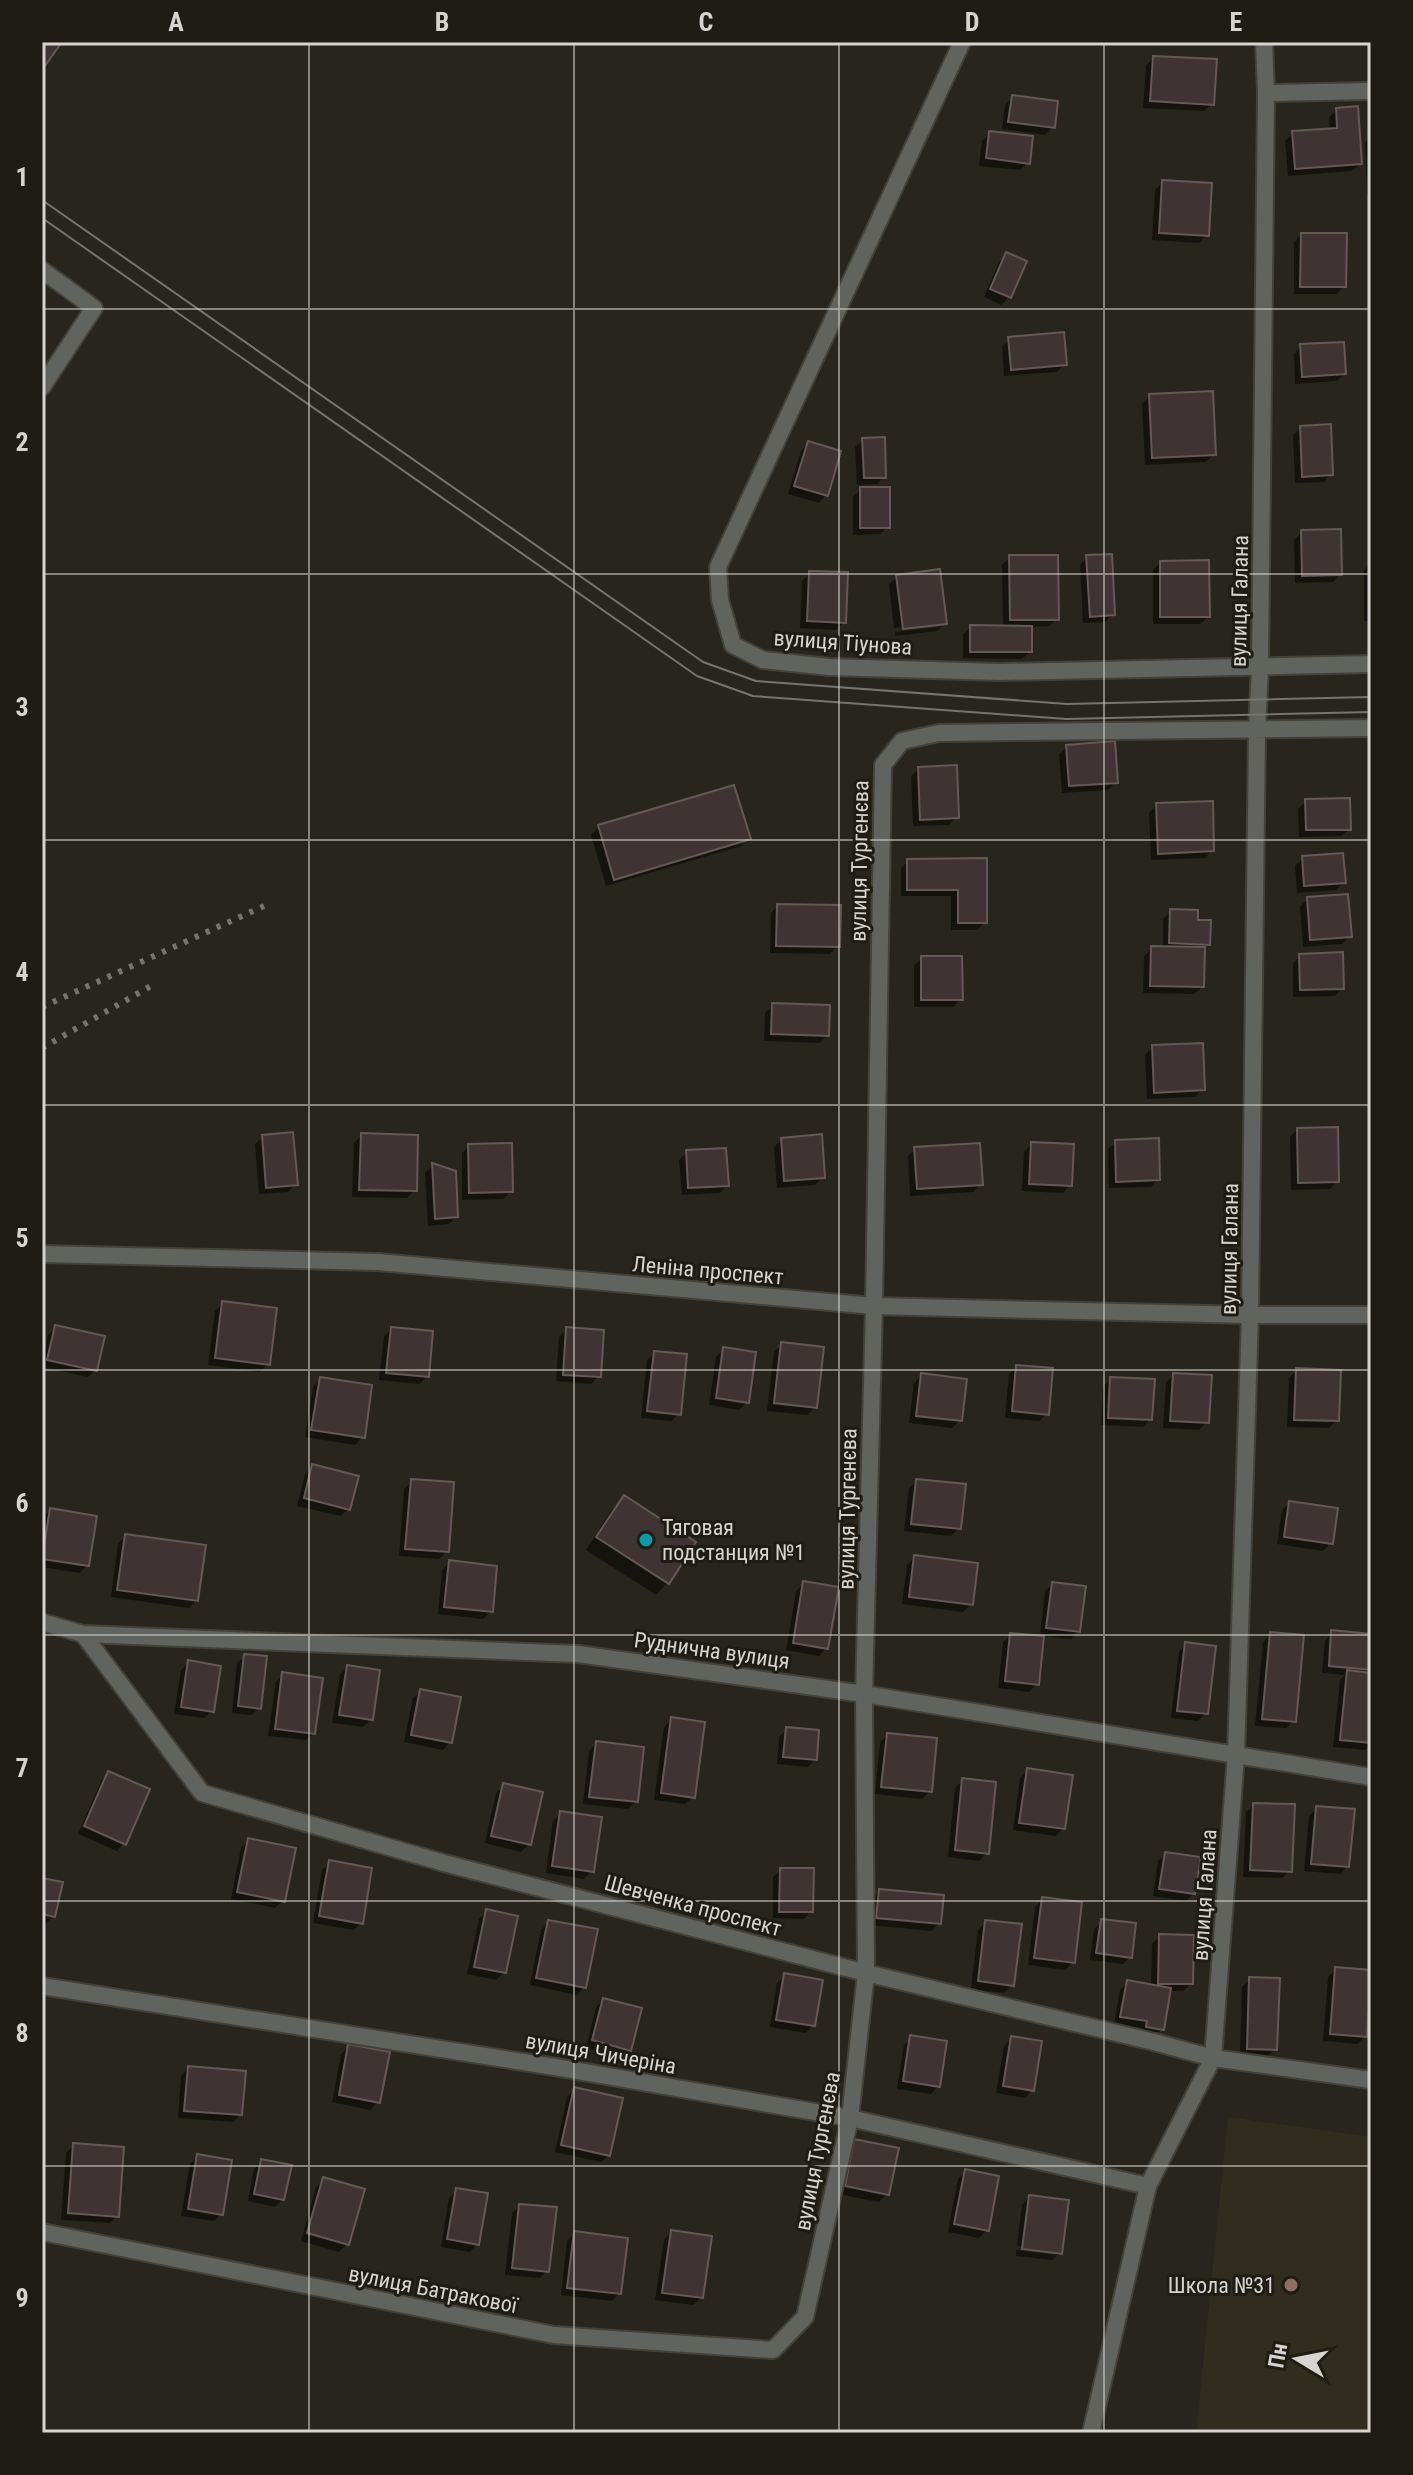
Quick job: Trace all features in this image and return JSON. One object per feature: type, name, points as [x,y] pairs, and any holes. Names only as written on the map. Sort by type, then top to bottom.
[{"type":"street","name":"вулиця Тіунова","points":[[962,42],[718,567],[720,600],[733,645],[763,660],[829,667],[1000,672],[1371,664]]},
{"type":"street","name":"вулиця Галана","points":[[1091,2433],[1148,2186],[1213,2058],[1236,1755],[1250,1315],[1260,666],[1264,42]]},
{"type":"street","points":[[1266,93],[1371,91]]},
{"type":"street","points":[[42,270],[94,308],[42,387]]},
{"type":"street","points":[[1257,731],[1371,728]]},
{"type":"street","name":"вулиця Тургенєва","points":[[805,2317],[850,2118],[866,1973],[864,1694],[883,765],[902,741],[939,733],[1257,731]]},
{"type":"street","name":"Леніна проспект","points":[[42,1254],[378,1262],[874,1306],[1371,1315]]},
{"type":"street","name":"Руднична вулиця","points":[[42,1622],[83,1634],[578,1654],[864,1694],[1371,1777]]},
{"type":"street","name":"Шевченка проспект","points":[[83,1634],[202,1793],[444,1863],[866,1973],[1213,2058],[1371,2080]]},
{"type":"street","name":"вулиця Чичеріна","points":[[42,1986],[555,2067],[850,2118],[1148,2186]]},
{"type":"street","name":"вулиця Батракової","points":[[42,2232],[554,2335],[773,2350],[805,2317]]},
{"type":"shaded area","name":"Школа №31","points":[[1228,2117],[1371,2137],[1371,2433],[1196,2433]]},
{"type":"building","points":[[42,42],[62,42],[42,70]]},
{"type":"building","points":[[1153,56],[1217,59],[1214,105],[1150,101]]},
{"type":"building","points":[[1012,95],[1058,101],[1055,128],[1008,122]]},
{"type":"building","points":[[1358,106],[1362,164],[1295,169],[1292,131],[1337,128],[1336,108]]},
{"type":"building","points":[[989,131],[1033,136],[1030,164],[986,158]]},
{"type":"building","points":[[1162,180],[1212,183],[1209,236],[1159,233]]},
{"type":"building","points":[[1301,233],[1347,233],[1346,287],[1300,287]]},
{"type":"building","points":[[1006,252],[1027,261],[1011,298],[990,289]]},
{"type":"building","points":[[1064,332],[1067,365],[1011,370],[1008,337]]},
{"type":"building","points":[[1344,342],[1346,374],[1302,377],[1300,344]]},
{"type":"building","points":[[1213,391],[1216,455],[1152,458],[1149,394]]},
{"type":"building","points":[[1331,424],[1333,475],[1302,477],[1300,426]]},
{"type":"building","points":[[885,437],[886,478],[864,478],[862,438]]},
{"type":"building","points":[[808,441],[841,451],[828,496],[794,486]]},
{"type":"building","points":[[860,487],[890,487],[890,528],[860,528]]},
{"type":"building","points":[[1341,529],[1342,575],[1302,576],[1301,530]]},
{"type":"building","points":[[1112,554],[1115,615],[1090,617],[1086,555]]},
{"type":"building","points":[[1009,555],[1058,555],[1059,620],[1010,620]]},
{"type":"building","points":[[1209,560],[1210,617],[1160,617],[1160,561]]},
{"type":"building","points":[[940,569],[947,624],[903,629],[896,575]]},
{"type":"building","points":[[809,571],[848,572],[846,623],[807,621]]},
{"type":"building","points":[[970,625],[1032,626],[1032,652],[970,652]]},
{"type":"building","points":[[1115,741],[1118,783],[1069,786],[1066,745]]},
{"type":"building","points":[[957,765],[959,818],[920,820],[918,767]]},
{"type":"building","points":[[734,785],[751,839],[614,880],[598,825]]},
{"type":"building","points":[[1350,798],[1351,830],[1306,830],[1305,799]]},
{"type":"building","points":[[1213,801],[1214,851],[1158,854],[1156,803]]},
{"type":"building","points":[[1343,853],[1346,883],[1304,886],[1302,856]]},
{"type":"building","points":[[987,858],[987,923],[958,923],[958,890],[907,890],[907,859]]},
{"type":"building","points":[[1348,894],[1352,937],[1310,940],[1307,897]]},
{"type":"building","points":[[777,904],[841,905],[840,947],[776,946]]},
{"type":"building","points":[[1170,909],[1198,910],[1198,920],[1211,920],[1210,945],[1169,943]]},
{"type":"building","points":[[1151,946],[1205,947],[1204,987],[1150,986]]},
{"type":"building","points":[[1343,952],[1344,989],[1300,990],[1299,954]]},
{"type":"building","points":[[921,956],[962,956],[963,1000],[921,1000]]},
{"type":"building","points":[[772,1003],[830,1005],[829,1036],[771,1034]]},
{"type":"building","points":[[1203,1043],[1205,1090],[1154,1093],[1152,1045]]},
{"type":"building","points":[[1338,1127],[1339,1182],[1298,1183],[1297,1128]]},
{"type":"building","points":[[293,1132],[298,1185],[266,1188],[262,1135]]},
{"type":"building","points":[[361,1133],[418,1135],[417,1191],[359,1190]]},
{"type":"building","points":[[822,1134],[825,1178],[784,1181],[781,1138]]},
{"type":"building","points":[[1159,1138],[1160,1180],[1116,1182],[1115,1140]]},
{"type":"building","points":[[1031,1142],[1074,1144],[1072,1186],[1029,1184]]},
{"type":"building","points":[[512,1143],[513,1192],[469,1193],[468,1144]]},
{"type":"building","points":[[980,1143],[983,1185],[917,1189],[914,1147]]},
{"type":"building","points":[[726,1148],[729,1186],[688,1188],[686,1150]]},
{"type":"building","points":[[432,1163],[456,1171],[458,1217],[435,1219]]},
{"type":"building","points":[[222,1301],[277,1308],[270,1365],[215,1358]]},
{"type":"building","points":[[55,1325],[105,1336],[97,1371],[47,1360]]},
{"type":"building","points":[[391,1327],[433,1331],[429,1377],[386,1373]]},
{"type":"building","points":[[566,1327],[604,1330],[601,1377],[563,1375]]},
{"type":"building","points":[[781,1342],[824,1347],[817,1408],[774,1403]]},
{"type":"building","points":[[723,1347],[756,1352],[749,1403],[716,1398]]},
{"type":"building","points":[[654,1351],[687,1354],[681,1415],[647,1411]]},
{"type":"building","points":[[1016,1365],[1053,1368],[1049,1415],[1012,1411]]},
{"type":"building","points":[[1296,1368],[1341,1370],[1339,1421],[1294,1420]]},
{"type":"building","points":[[921,1373],[967,1379],[962,1421],[916,1416]]},
{"type":"building","points":[[1173,1373],[1212,1375],[1209,1423],[1170,1421]]},
{"type":"building","points":[[320,1377],[372,1385],[365,1438],[311,1430]]},
{"type":"building","points":[[1110,1377],[1155,1379],[1152,1420],[1108,1418]]},
{"type":"building","points":[[312,1464],[359,1476],[350,1510],[304,1498]]},
{"type":"building","points":[[411,1479],[454,1482],[449,1552],[405,1549]]},
{"type":"building","points":[[916,1479],[966,1484],[961,1529],[911,1524]]},
{"type":"building","name":"Тяговая подстанция №1","points":[[624,1495],[696,1542],[669,1584],[596,1537]]},
{"type":"building","points":[[1289,1501],[1338,1508],[1333,1544],[1284,1537]]},
{"type":"building","points":[[50,1508],[97,1516],[89,1566],[42,1559]]},
{"type":"building","points":[[125,1534],[206,1545],[198,1601],[117,1590]]},
{"type":"building","points":[[914,1555],[978,1563],[973,1605],[909,1597]]},
{"type":"building","points":[[449,1560],[497,1566],[493,1612],[444,1607]]},
{"type":"building","points":[[803,1581],[839,1587],[828,1649],[793,1643]]},
{"type":"building","points":[[1052,1582],[1086,1586],[1080,1632],[1046,1628]]},
{"type":"building","points":[[1331,1630],[1371,1634],[1371,1670],[1329,1666]]},
{"type":"building","points":[[1270,1632],[1304,1635],[1296,1722],[1262,1719]]},
{"type":"building","points":[[1010,1633],[1044,1636],[1039,1685],[1005,1681]]},
{"type":"building","points":[[1185,1642],[1216,1646],[1208,1714],[1177,1711]]},
{"type":"building","points":[[244,1654],[267,1656],[261,1709],[238,1706]]},
{"type":"building","points":[[188,1660],[221,1666],[214,1712],[181,1707]]},
{"type":"building","points":[[347,1665],[380,1670],[373,1720],[339,1715]]},
{"type":"building","points":[[1347,1670],[1371,1673],[1371,1743],[1340,1740]]},
{"type":"building","points":[[282,1672],[323,1678],[315,1734],[275,1729]]},
{"type":"building","points":[[420,1689],[461,1697],[452,1743],[411,1735]]},
{"type":"building","points":[[671,1717],[705,1722],[695,1798],[661,1793]]},
{"type":"building","points":[[786,1727],[819,1730],[817,1760],[783,1757]]},
{"type":"building","points":[[887,1733],[937,1738],[932,1792],[881,1787]]},
{"type":"building","points":[[596,1741],[644,1747],[638,1802],[589,1797]]},
{"type":"building","points":[[1027,1768],[1073,1775],[1065,1829],[1019,1823]]},
{"type":"building","points":[[108,1771],[150,1789],[126,1845],[84,1826]]},
{"type":"building","points":[[962,1778],[996,1782],[989,1854],[955,1850]]},
{"type":"building","points":[[503,1783],[543,1792],[531,1845],[491,1836]]},
{"type":"building","points":[[1253,1803],[1295,1804],[1292,1872],[1250,1870]]},
{"type":"building","points":[[1316,1806],[1355,1809],[1349,1867],[1311,1864]]},
{"type":"building","points":[[560,1811],[602,1817],[594,1872],[552,1866]]},
{"type":"building","points":[[248,1838],[296,1848],[285,1902],[237,1892]]},
{"type":"building","points":[[1165,1852],[1201,1857],[1195,1894],[1159,1889]]},
{"type":"building","points":[[329,1860],[372,1868],[363,1924],[319,1916]]},
{"type":"building","points":[[780,1868],[814,1868],[813,1912],[779,1912]]},
{"type":"building","points":[[42,1878],[63,1882],[55,1917],[42,1914]]},
{"type":"building","points":[[879,1889],[944,1895],[941,1924],[876,1918]]},
{"type":"building","points":[[1042,1897],[1082,1902],[1075,1963],[1034,1958]]},
{"type":"building","points":[[486,1909],[518,1916],[506,1973],[474,1967]]},
{"type":"building","points":[[1101,1919],[1136,1923],[1132,1958],[1096,1953]]},
{"type":"building","points":[[548,1920],[598,1929],[586,1988],[536,1978]]},
{"type":"building","points":[[985,1920],[1022,1924],[1014,1986],[978,1981]]},
{"type":"building","points":[[1159,1934],[1194,1935],[1193,1984],[1158,1984]]},
{"type":"building","points":[[1335,1967],[1371,1970],[1367,2037],[1330,2034]]},
{"type":"building","points":[[784,1973],[823,1980],[815,2026],[776,2020]]},
{"type":"building","points":[[1249,1977],[1280,1978],[1277,2050],[1247,2049]]},
{"type":"building","points":[[1127,1980],[1171,1988],[1164,2030],[1146,2027],[1147,2021],[1120,2017]]},
{"type":"building","points":[[603,1998],[642,2008],[631,2051],[592,2040]]},
{"type":"building","points":[[910,2035],[947,2041],[940,2087],[903,2081]]},
{"type":"building","points":[[1011,2036],[1042,2041],[1034,2091],[1003,2086]]},
{"type":"building","points":[[348,2044],[390,2052],[380,2103],[339,2095]]},
{"type":"building","points":[[188,2066],[246,2071],[242,2115],[184,2111]]},
{"type":"building","points":[[574,2087],[623,2098],[610,2156],[561,2145]]},
{"type":"building","points":[[854,2139],[899,2148],[889,2195],[845,2186]]},
{"type":"building","points":[[73,2143],[124,2147],[119,2217],[68,2213]]},
{"type":"building","points":[[197,2154],[232,2160],[223,2215],[188,2209]]},
{"type":"building","points":[[261,2159],[292,2165],[284,2200],[254,2194]]},
{"type":"building","points":[[965,2169],[999,2176],[989,2231],[954,2224]]},
{"type":"building","points":[[323,2177],[365,2189],[349,2245],[307,2233]]},
{"type":"building","points":[[456,2188],[488,2193],[479,2245],[447,2239]]},
{"type":"building","points":[[1029,2195],[1069,2200],[1062,2254],[1022,2249]]},
{"type":"building","points":[[519,2204],[557,2207],[549,2272],[512,2268]]},
{"type":"building","points":[[671,2230],[712,2236],[703,2298],[662,2293]]},
{"type":"building","points":[[574,2231],[628,2238],[621,2294],[567,2288]]},
{"type":"tram line","points":[[42,200],[703,662],[756,681],[1067,704],[1371,697]]},
{"type":"tram line","points":[[42,218],[697,676],[753,696],[1066,719],[1371,712]]},
{"type":"railway","points":[[42,1007],[264,906]]},
{"type":"railway","points":[[42,1048],[151,986]]},
{"type":"place","name":"Тяговая подстанция №1","points":[[646,1540]]},
{"type":"place","name":"Школа №31","points":[[1291,2285]]}]
